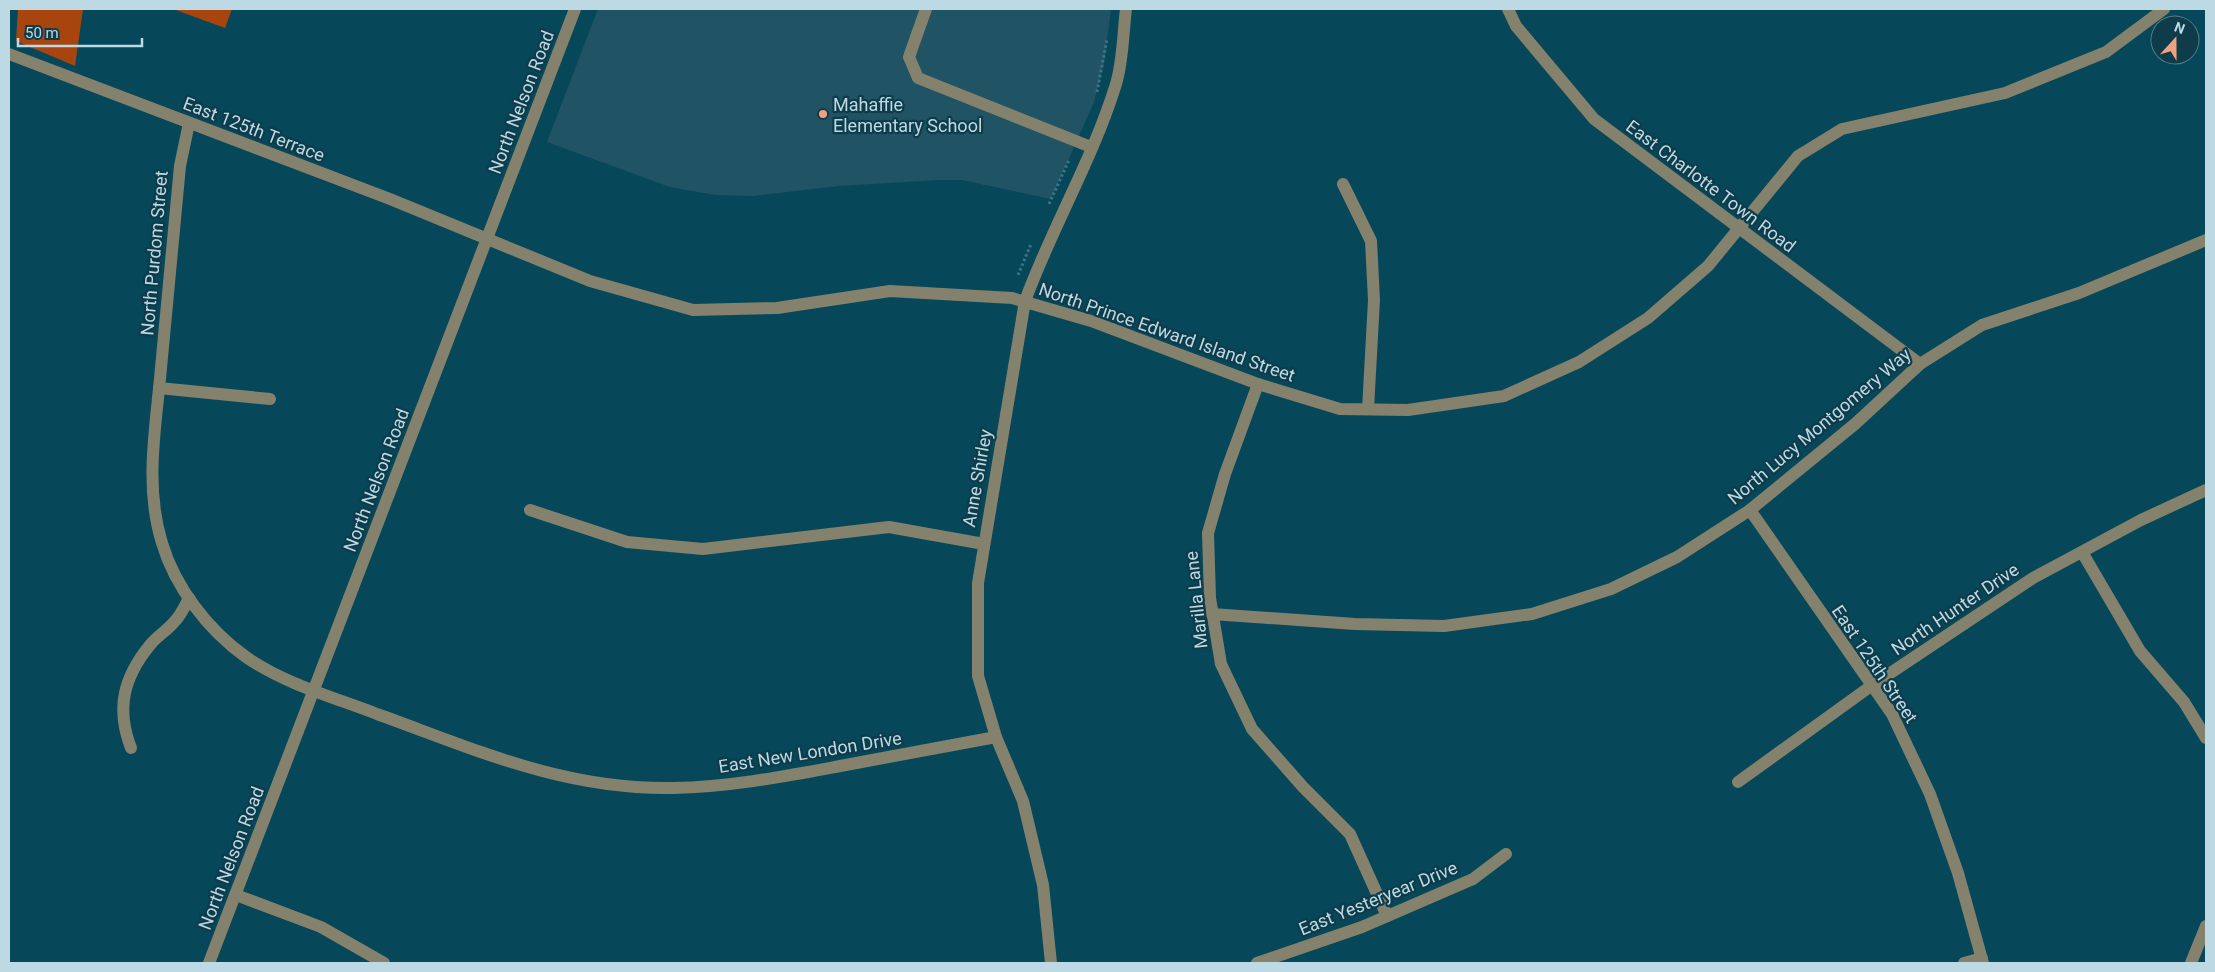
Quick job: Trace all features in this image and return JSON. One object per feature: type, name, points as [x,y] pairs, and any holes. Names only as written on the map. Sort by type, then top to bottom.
[{"type":"street","name":"North Nelson Road","points":[[208,963],[236,895],[575,9]]},
{"type":"street","points":[[926,9],[909,57],[918,78],[1078,141],[1091,148]]},
{"type":"street","name":"Anne Shirley","points":[[1051,963],[1043,885],[1025,810],[996,737],[978,676],[978,583],[1025,301],[1040,259],[1091,148],[1117,82],[1126,9]]},
{"type":"street","name":"East Charlotte Town Road","points":[[1508,9],[1516,26],[1594,119],[1920,364]]},
{"type":"street","name":"North Prince Edward Island Street","points":[[487,238],[590,281],[693,310],[777,308],[890,290],[1012,298],[1091,321],[1258,384],[1340,409],[1408,410],[1504,396],[1579,362],[1648,318],[1708,266],[1798,156],[1842,129],[2005,93],[2106,52],[2164,9]]},
{"type":"street","name":"East 125th Terrace","points":[[9,54],[487,238]]},
{"type":"street","name":"North Purdom Street","points":[[189,123],[180,166],[152,468],[153,502],[162,545],[170,566],[189,598],[216,632],[245,656],[270,671],[314,691]]},
{"type":"street","points":[[1343,184],[1371,241],[1374,300],[1368,409]]},
{"type":"street","name":"North Lucy Montgomery Way","points":[[1212,614],[1354,624],[1444,626],[1532,614],[1611,589],[1677,557],[1750,510],[1855,424],[1920,364],[1982,324],[2079,292],[2206,240]]},
{"type":"street","name":"Marilla Lane","points":[[1258,384],[1225,474],[1208,533],[1210,598],[1221,664],[1252,729],[1303,787],[1350,834],[1387,916]]},
{"type":"street","points":[[159,388],[270,399]]},
{"type":"street","name":"North Hunter Drive","points":[[1738,782],[1871,686],[2033,578],[2141,520],[2206,490]]},
{"type":"street","points":[[530,510],[627,542],[703,549],[889,527],[984,544]]},
{"type":"street","name":"East 125th Street","points":[[1750,510],[1892,714],[1930,794],[1958,873],[1982,960]]},
{"type":"street","points":[[2082,552],[2140,651],[2184,702],[2206,738]]},
{"type":"street","points":[[131,748],[124,729],[121,706],[128,680],[151,644],[176,621],[189,598]]},
{"type":"street","name":"East New London Drive","points":[[314,691],[518,766],[576,780],[626,787],[674,788],[763,780],[996,737]]},
{"type":"street","name":"East Yesteryear Drive","points":[[1258,963],[1362,927],[1473,879],[1506,854]]},
{"type":"street","points":[[236,895],[321,927],[384,963]]},
{"type":"street","points":[[2192,963],[2206,926]]},
{"type":"street","points":[[1964,963],[1982,960]]},
{"type":"path","points":[[1094,102],[1104,63],[1108,37]]},
{"type":"path","points":[[1048,207],[1078,141]]},
{"type":"path","points":[[1012,298],[1021,264],[1033,240]]},
{"type":"shaded area","points":[[18,9],[83,9],[75,66],[16,41]]},
{"type":"shaded area","points":[[173,9],[232,9],[225,28]]},
{"type":"shaded area","name":"Mahaffie Elementary School","points":[[598,9],[1111,9],[1104,63],[1094,102],[1051,199],[962,180],[838,186],[753,196],[715,195],[670,187],[547,142]]},
{"type":"place","name":"Mahaffie Elementary School","points":[[823,114]]}]
